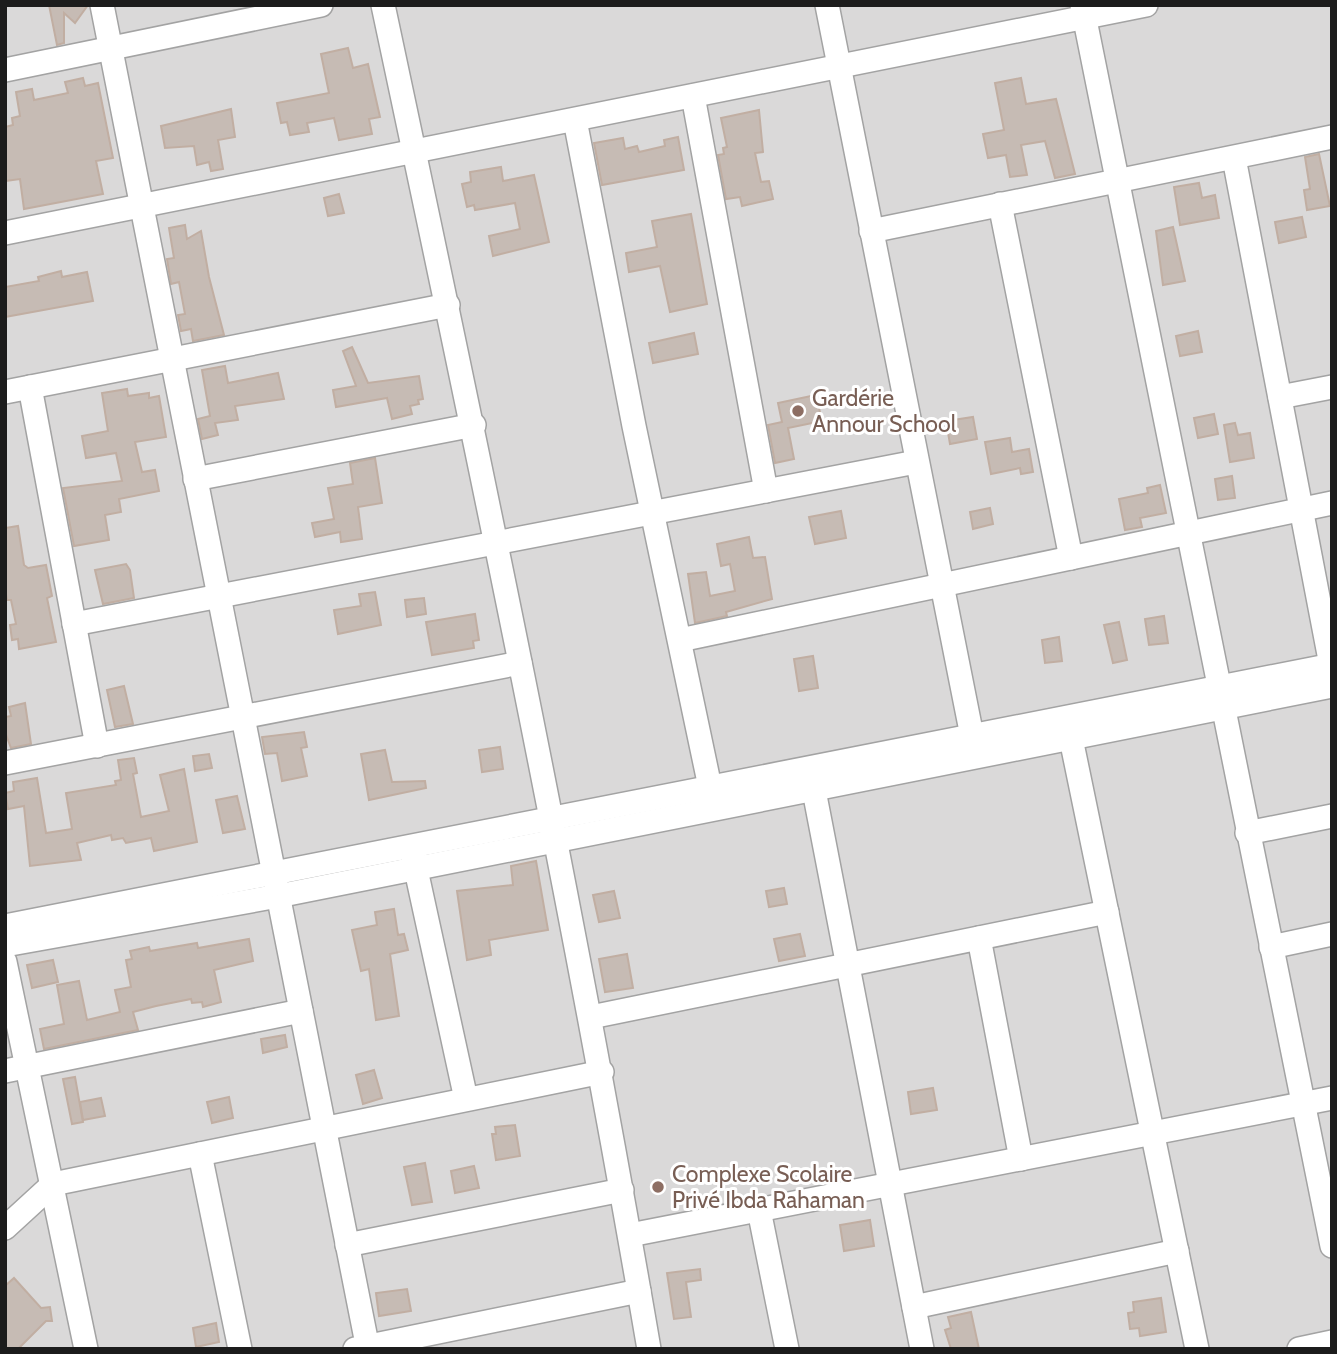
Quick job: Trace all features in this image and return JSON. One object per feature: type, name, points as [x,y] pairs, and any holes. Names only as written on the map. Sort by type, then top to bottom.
[{"type":"street","points":[[102,5],[347,1245],[363,1348],[639,1292]]},
{"type":"street","points":[[5,70],[321,5]]},
{"type":"street","points":[[383,5],[474,425],[495,543],[602,1072],[649,1349]]},
{"type":"street","points":[[827,5],[972,736]]},
{"type":"street","points":[[5,233],[838,67],[1083,11],[1146,5]]},
{"type":"street","points":[[1083,11],[1219,698],[1302,1104],[1329,1215],[1332,1246]]},
{"type":"street","points":[[693,96],[766,491]]},
{"type":"street","points":[[575,120],[652,513],[710,788]]},
{"type":"street","points":[[871,231],[1332,137]]},
{"type":"street","points":[[1219,698],[1332,665],[1234,158]]},
{"type":"street","points":[[1000,204],[1071,558]]},
{"type":"street","points":[[5,392],[448,305]]},
{"type":"street","points":[[30,387],[97,746]]},
{"type":"street","points":[[1280,397],[1332,387]]},
{"type":"street","points":[[195,479],[474,425]]},
{"type":"street","points":[[74,624],[916,462]]},
{"type":"street","points":[[680,639],[1332,503]]},
{"type":"street","points":[[5,764],[520,663]]},
{"type":"street","points":[[5,945],[276,884],[1069,727],[1219,698],[1332,686]]},
{"type":"street","points":[[553,830],[710,788],[811,778],[972,736],[1069,727]]},
{"type":"street","points":[[1069,727],[1197,1349]]},
{"type":"street","points":[[811,778],[922,1349]]},
{"type":"street","points":[[1247,833],[1332,816]]},
{"type":"street","points":[[414,857],[466,1100]]},
{"type":"street","points":[[5,926],[276,884]]},
{"type":"street","points":[[591,1017],[1107,912]]},
{"type":"street","points":[[1271,947],[1332,934]]},
{"type":"street","points":[[979,939],[1021,1159]]},
{"type":"street","points":[[5,962],[86,1349]]},
{"type":"street","points":[[5,1071],[301,1011]]},
{"type":"street","points":[[5,1228],[53,1184],[602,1072]]},
{"type":"street","points":[[630,1235],[1332,1098]]},
{"type":"street","points":[[200,1154],[240,1349]]},
{"type":"street","points":[[347,1245],[622,1190]]},
{"type":"street","points":[[759,1210],[787,1349]]},
{"type":"street","points":[[914,1307],[1177,1251]]},
{"type":"street","points":[[1299,1349],[1332,1342]]},
{"type":"shaded area","points":[[5,5],[1332,5],[1332,1349],[5,1349]]},
{"type":"building","points":[[49,5],[88,5],[75,23],[64,13],[64,43],[57,45]]},
{"type":"building","points":[[348,48],[353,68],[368,64],[380,117],[369,119],[372,134],[339,140],[334,118],[307,123],[309,132],[290,135],[287,122],[281,123],[277,103],[329,93],[321,54]]},
{"type":"building","points":[[83,78],[85,86],[98,83],[113,158],[96,161],[103,194],[24,209],[20,179],[5,181],[5,127],[13,125],[12,118],[20,116],[16,92],[32,89],[34,100],[68,93],[65,82]]},
{"type":"building","points":[[1021,78],[1026,104],[1056,99],[1075,174],[1055,178],[1045,141],[1021,145],[1027,175],[1010,177],[1006,155],[988,158],[983,134],[1004,130],[995,83]]},
{"type":"building","points":[[231,109],[235,137],[218,140],[223,169],[211,171],[209,162],[197,165],[194,146],[165,148],[161,126]]},
{"type":"building","points":[[759,110],[763,152],[755,153],[761,182],[769,181],[773,199],[742,206],[740,197],[726,199],[718,155],[724,154],[723,148],[727,147],[721,118]]},
{"type":"building","points":[[678,137],[684,170],[602,185],[594,143],[623,138],[625,149],[637,146],[639,152],[665,146],[664,140]]},
{"type":"building","points":[[1319,154],[1330,206],[1307,210],[1304,190],[1310,189],[1305,157]]},
{"type":"building","points":[[501,167],[503,181],[534,175],[549,242],[493,256],[489,236],[520,229],[515,203],[475,210],[474,205],[467,207],[462,184],[471,182],[470,172]]},
{"type":"building","points":[[1199,183],[1202,198],[1215,195],[1219,218],[1180,225],[1174,187]]},
{"type":"building","points":[[339,194],[344,213],[328,216],[324,198]]},
{"type":"building","points":[[691,214],[707,304],[670,312],[660,266],[629,272],[626,253],[657,247],[652,221]]},
{"type":"building","points":[[1302,217],[1306,237],[1279,243],[1275,222]]},
{"type":"building","points":[[185,225],[187,239],[201,231],[209,277],[224,335],[193,341],[191,329],[181,331],[178,315],[185,314],[179,282],[171,284],[167,259],[174,258],[169,228]]},
{"type":"building","points":[[1173,227],[1185,281],[1163,285],[1156,231]]},
{"type":"building","points":[[61,271],[62,277],[87,272],[93,301],[5,317],[5,287],[39,281],[38,277]]},
{"type":"building","points":[[1198,331],[1202,352],[1180,356],[1176,336]]},
{"type":"building","points":[[694,333],[698,354],[653,363],[649,343]]},
{"type":"building","points":[[352,347],[368,383],[419,376],[423,399],[418,400],[419,404],[410,406],[412,414],[392,419],[387,398],[336,407],[333,390],[356,386],[343,351]]},
{"type":"building","points":[[225,366],[228,383],[278,373],[284,399],[235,406],[238,420],[215,423],[218,435],[202,439],[198,419],[210,416],[202,370]]},
{"type":"building","points":[[127,389],[128,396],[149,393],[149,398],[159,396],[166,437],[135,442],[142,472],[155,470],[159,491],[119,499],[121,512],[105,515],[109,540],[74,546],[63,488],[122,481],[116,453],[86,458],[82,436],[108,431],[102,393]]},
{"type":"building","points":[[816,395],[822,421],[788,428],[794,459],[775,463],[768,425],[782,422],[778,403]]},
{"type":"building","points":[[1214,414],[1218,434],[1198,438],[1194,418]]},
{"type":"building","points":[[973,417],[977,439],[950,444],[946,421]]},
{"type":"building","points":[[1235,423],[1238,435],[1250,433],[1254,458],[1230,462],[1224,425]]},
{"type":"building","points":[[1010,438],[1012,452],[1029,449],[1033,472],[1021,474],[1020,468],[991,474],[985,442]]},
{"type":"building","points":[[375,458],[382,503],[358,507],[362,539],[341,542],[340,532],[315,537],[312,523],[334,519],[328,488],[353,484],[350,463]]},
{"type":"building","points":[[1232,476],[1235,498],[1218,500],[1215,479]]},
{"type":"building","points":[[1160,485],[1166,513],[1140,518],[1142,527],[1125,530],[1119,499],[1148,493],[1147,488]]},
{"type":"building","points":[[990,508],[993,524],[973,529],[970,512]]},
{"type":"building","points":[[841,511],[846,538],[815,544],[809,517]]},
{"type":"building","points":[[18,526],[24,565],[28,568],[46,565],[52,596],[47,598],[56,642],[19,649],[18,639],[12,640],[10,625],[16,624],[11,600],[7,600],[5,589],[5,528]]},
{"type":"building","points":[[749,537],[753,558],[765,557],[772,599],[726,612],[727,616],[695,623],[688,574],[706,572],[710,596],[735,591],[730,564],[721,566],[717,544]]},
{"type":"building","points":[[126,564],[130,570],[134,598],[103,604],[95,570]]},
{"type":"building","points":[[375,592],[381,625],[338,634],[334,610],[361,606],[359,594]]},
{"type":"building","points":[[424,598],[426,614],[407,617],[405,600]]},
{"type":"building","points":[[475,614],[479,640],[473,641],[474,648],[432,655],[426,622]]},
{"type":"building","points":[[1164,616],[1168,643],[1149,645],[1145,619]]},
{"type":"building","points":[[1119,622],[1127,660],[1113,663],[1104,625]]},
{"type":"building","points":[[1059,637],[1062,661],[1045,663],[1042,640]]},
{"type":"building","points":[[813,656],[818,688],[799,691],[794,659]]},
{"type":"building","points":[[124,686],[133,724],[115,727],[107,690]]},
{"type":"building","points":[[25,703],[31,744],[11,748],[5,732],[5,717],[11,716],[9,707]]},
{"type":"building","points":[[304,732],[307,747],[301,748],[307,776],[282,781],[277,753],[265,754],[262,737]]},
{"type":"building","points":[[500,747],[503,769],[482,772],[479,750]]},
{"type":"building","points":[[385,750],[392,782],[425,781],[426,788],[369,800],[361,754]]},
{"type":"building","points":[[209,754],[212,768],[195,771],[193,756]]},
{"type":"building","points":[[134,758],[137,773],[133,774],[141,817],[169,811],[160,775],[184,769],[197,842],[154,851],[151,838],[126,843],[123,838],[112,840],[111,835],[77,843],[81,860],[30,866],[24,806],[8,809],[5,793],[14,791],[13,782],[37,778],[46,833],[72,829],[66,793],[116,785],[115,781],[121,780],[118,760]]},
{"type":"building","points":[[237,796],[245,829],[223,833],[216,800]]},
{"type":"building","points":[[536,861],[548,930],[489,940],[491,955],[467,960],[457,891],[513,885],[511,866]]},
{"type":"building","points":[[784,888],[787,904],[769,907],[766,891]]},
{"type":"building","points":[[614,891],[620,918],[599,922],[593,895]]},
{"type":"building","points":[[394,909],[398,935],[404,934],[408,950],[390,954],[399,1016],[376,1020],[369,969],[361,971],[352,930],[377,925],[375,912]]},
{"type":"building","points":[[800,934],[805,956],[779,961],[774,939]]},
{"type":"building","points":[[249,939],[253,961],[214,970],[221,1002],[203,1007],[202,1002],[192,1003],[191,999],[133,1012],[138,1030],[44,1049],[40,1029],[64,1024],[57,985],[79,981],[87,1020],[120,1012],[115,990],[131,987],[126,960],[132,959],[130,951],[149,947],[150,951],[197,943],[198,948]]},
{"type":"building","points":[[627,954],[633,988],[605,992],[599,959]]},
{"type":"building","points":[[53,960],[58,982],[32,988],[27,965]]},
{"type":"building","points":[[285,1035],[287,1047],[263,1053],[261,1039]]},
{"type":"building","points":[[374,1070],[382,1098],[363,1104],[356,1075]]},
{"type":"building","points":[[75,1077],[83,1122],[72,1124],[63,1079]]},
{"type":"building","points":[[933,1088],[937,1110],[911,1114],[908,1092]]},
{"type":"building","points":[[229,1097],[233,1118],[212,1123],[207,1102]]},
{"type":"building","points":[[101,1098],[105,1116],[83,1120],[80,1102]]},
{"type":"building","points":[[515,1125],[520,1156],[496,1160],[492,1134],[496,1134],[495,1127]]},
{"type":"building","points":[[425,1163],[432,1202],[412,1205],[404,1167]]},
{"type":"building","points":[[474,1166],[479,1188],[455,1193],[451,1171]]},
{"type":"building","points":[[870,1220],[874,1246],[844,1251],[840,1225]]},
{"type":"building","points":[[700,1269],[701,1280],[686,1282],[691,1317],[674,1319],[667,1273]]},
{"type":"building","points":[[14,1278],[41,1308],[50,1307],[52,1321],[46,1321],[18,1349],[5,1349],[5,1286]]},
{"type":"building","points":[[407,1289],[411,1311],[379,1316],[376,1293]]},
{"type":"building","points":[[1161,1298],[1166,1332],[1140,1336],[1139,1328],[1130,1329],[1128,1313],[1134,1312],[1133,1302]]},
{"type":"building","points":[[971,1312],[979,1349],[951,1349],[945,1330],[951,1328],[948,1317]]},
{"type":"building","points":[[216,1323],[219,1342],[196,1347],[193,1328]]},
{"type":"place","name":"Gardérie Annour School","points":[[798,411]]},
{"type":"place","name":"Complexe Scolaire Privé Ibda Rahaman","points":[[658,1187]]}]
